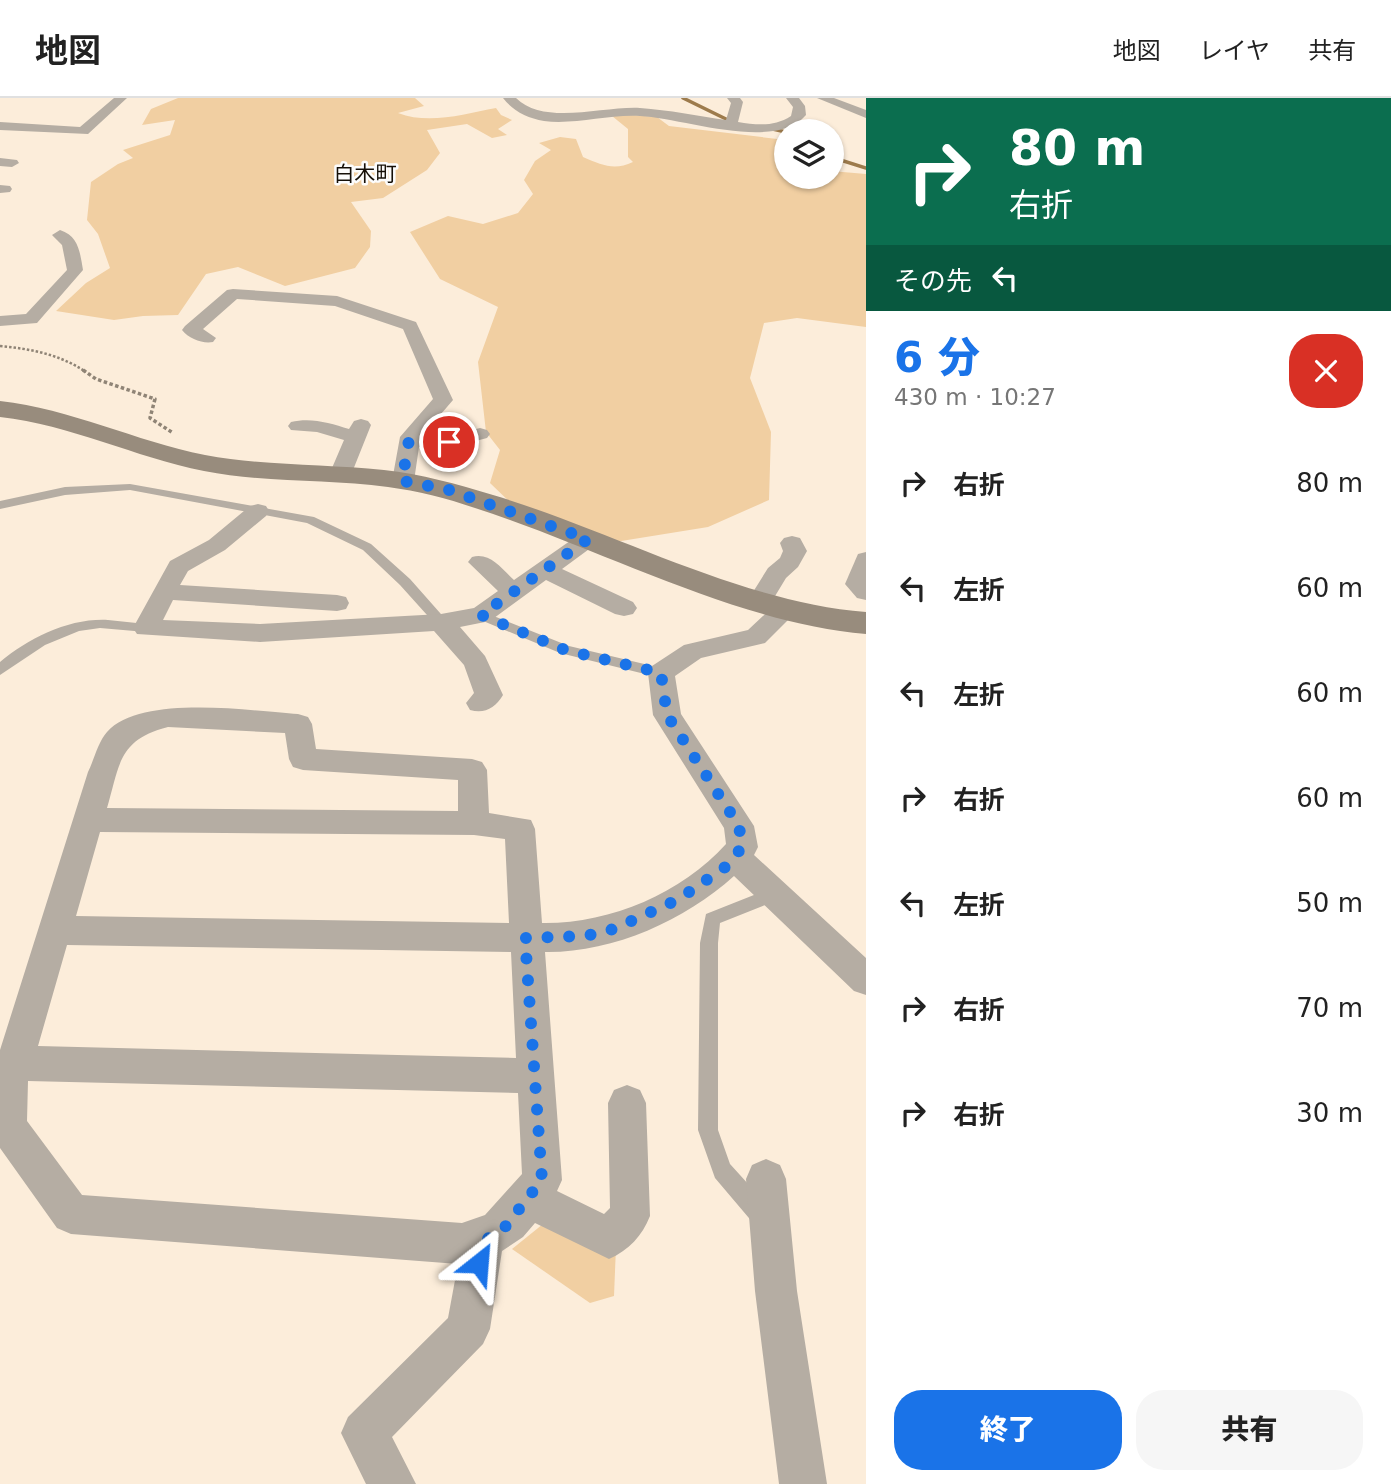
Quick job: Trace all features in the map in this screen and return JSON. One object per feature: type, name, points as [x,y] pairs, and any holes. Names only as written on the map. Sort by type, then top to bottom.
[{"type":"street","points":[[0,126],[83,131],[94,113],[121,98]]},
{"type":"street","points":[[509,98],[520,109],[537,115],[639,112],[760,129],[791,123],[800,116],[799,106],[792,98]]},
{"type":"street","points":[[731,124],[737,102],[733,98]]},
{"type":"street","points":[[823,98],[866,114]]},
{"type":"street","points":[[537,115],[536,106],[554,102],[635,99]]},
{"type":"street","points":[[0,321],[31,319],[47,299],[63,288],[75,270],[75,259],[70,244],[60,235]]},
{"type":"street","points":[[207,338],[191,330],[233,294],[337,300],[410,326],[443,400],[409,440],[402,481]]},
{"type":"street","points":[[0,409],[38,413],[164,453],[206,463],[402,481],[446,489],[773,604],[827,618],[866,623]]},
{"type":"street","points":[[298,426],[359,431],[340,475]]},
{"type":"street","points":[[409,440],[449,442],[480,434]]},
{"type":"street","points":[[258,511],[217,545],[178,566],[146,628],[260,633],[441,622],[481,615],[588,539]]},
{"type":"street","points":[[54,930],[525,938],[586,936],[614,929],[679,899],[728,865],[742,847],[739,826],[667,715],[661,673],[693,651],[756,637],[773,604],[777,573],[790,562],[795,551],[792,543]]},
{"type":"street","points":[[866,559],[857,584],[866,593]]},
{"type":"street","points":[[480,562],[513,592]]},
{"type":"street","points":[[545,569],[624,608]]},
{"type":"street","points":[[164,592],[337,603]]},
{"type":"street","points":[[441,622],[476,662],[489,695],[480,703]]},
{"type":"street","points":[[88,820],[474,823],[520,829],[542,1180],[501,1232],[483,1241],[462,1244],[71,1214],[8,1127],[7,1087],[54,930],[88,820],[103,772],[117,739],[140,724],[168,717],[298,724],[303,760],[472,770],[474,823]]},
{"type":"street","points":[[735,857],[866,980]]},
{"type":"street","points":[[14,1063],[535,1076]]},
{"type":"street","points":[[528,1198],[608,1238],[630,1216],[627,1103]]},
{"type":"street","points":[[766,1179],[776,1291],[803,1484]]},
{"type":"street","points":[[392,1484],[364,1433],[468,1329],[483,1241]]},
{"type":"lane","points":[[0,505],[65,491],[130,487],[310,520],[367,547],[405,582],[441,622]]},
{"type":"lane","points":[[481,615],[565,650],[661,673]]},
{"type":"lane","points":[[0,670],[50,638],[88,625],[146,628]]},
{"type":"lane","points":[[770,1226],[722,1171],[708,1130],[709,957],[712,919],[774,894]]},
{"type":"path","points":[[0,346],[33,349],[71,361],[96,379],[155,399],[150,418]]},
{"type":"shaded area","points":[[178,98],[415,98],[424,106],[398,113],[434,118],[496,108],[501,115],[512,120],[498,129],[507,135],[492,138],[467,124],[427,130],[440,153],[427,170],[383,198],[351,202],[371,231],[370,247],[355,268],[285,286],[238,267],[206,274],[178,315],[114,320],[56,311],[86,283],[110,268],[98,234],[87,220],[91,182],[118,164],[133,158],[123,150],[170,135],[175,120],[142,125],[151,109]]},
{"type":"shaded area","points":[[612,116],[657,117],[669,126],[774,139],[774,189],[844,189],[844,172],[866,174],[866,327],[797,318],[764,323],[750,378],[771,432],[769,500],[708,527],[615,542],[514,506],[490,483],[500,450],[486,432],[478,362],[498,307],[440,279],[410,232],[448,216],[483,224],[518,213],[533,194],[524,180],[535,161],[551,150],[539,143],[560,137],[576,139],[583,157],[590,160],[614,166],[633,162],[628,157],[628,129]]},
{"type":"shaded area","points":[[553,1216],[616,1247],[614,1296],[590,1303],[512,1249]]},
{"type":"waterway","points":[[683,98],[728,120]]},
{"type":"waterway","points":[[768,128],[774,129]]},
{"type":"waterway","points":[[844,161],[866,168]]},
{"type":"district","name":"白木町","points":[[365,174]]},
{"type":"route","points":[[449,442],[409,440],[402,481],[446,489],[588,539],[481,615],[565,650],[661,673],[667,715],[739,826],[742,847],[728,865],[679,899],[614,929],[586,936],[525,938],[542,1180],[501,1232],[483,1241],[479,1263]]}]
